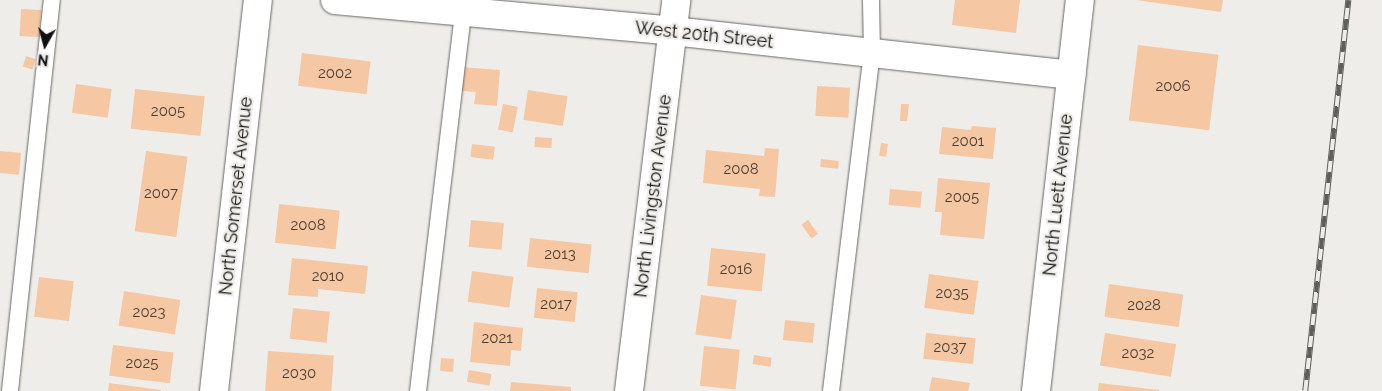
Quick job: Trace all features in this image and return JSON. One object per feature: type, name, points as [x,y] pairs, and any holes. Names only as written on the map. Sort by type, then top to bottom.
[{"type":"street","name":"North Somerset Avenue","points":[[214,391],[258,0]]},
{"type":"street","name":"West 20th Street","points":[[336,0],[464,6],[1072,75]]},
{"type":"street","name":"North Livingston Avenue","points":[[629,391],[676,0]]},
{"type":"street","name":"North Luett Avenue","points":[[1036,391],[1080,0]]},
{"type":"lane","points":[[10,391],[52,0]]},
{"type":"lane","points":[[831,391],[872,53],[871,0]]},
{"type":"lane","points":[[418,391],[464,6]]},
{"type":"building","points":[[955,0],[1020,0],[1016,33],[952,25]]},
{"type":"building","points":[[1136,0],[1223,0],[1221,12]]},
{"type":"building","points":[[21,9],[41,10],[40,37],[20,36]]},
{"type":"building","points":[[1138,45],[1218,55],[1209,130],[1129,120]]},
{"type":"building","points":[[302,53],[370,61],[366,94],[298,86]]},
{"type":"building","points":[[26,56],[36,59],[32,69],[23,67]]},
{"type":"building","points":[[460,67],[500,70],[497,106],[474,104],[476,92],[459,91]]},
{"type":"building","points":[[76,84],[112,89],[108,118],[72,113]]},
{"type":"building","points":[[817,86],[850,88],[848,118],[815,116]]},
{"type":"building","points":[[135,89],[205,96],[200,136],[131,129]]},
{"type":"building","points":[[528,90],[568,96],[563,126],[523,120]]},
{"type":"building","points":[[503,104],[518,107],[513,132],[498,130]]},
{"type":"building","points":[[901,104],[909,104],[907,121],[900,121]]},
{"type":"building","points":[[972,126],[996,128],[993,159],[939,154],[942,127],[971,130]]},
{"type":"building","points":[[535,137],[552,138],[551,148],[534,147]]},
{"type":"building","points":[[881,143],[888,144],[886,157],[879,156]]},
{"type":"building","points":[[472,144],[495,147],[493,160],[470,157]]},
{"type":"building","points":[[765,148],[779,149],[775,197],[759,196],[760,189],[703,183],[706,150],[764,156]]},
{"type":"building","points":[[0,151],[21,153],[19,175],[0,173]]},
{"type":"building","points":[[146,151],[188,157],[176,237],[135,231]]},
{"type":"building","points":[[821,159],[839,161],[838,169],[820,167]]},
{"type":"building","points":[[938,178],[990,183],[984,239],[940,235],[942,212],[935,212]]},
{"type":"building","points":[[890,189],[922,192],[920,208],[889,205]]},
{"type":"building","points":[[279,204],[340,210],[336,249],[275,243]]},
{"type":"building","points":[[471,220],[504,223],[502,250],[469,247]]},
{"type":"building","points":[[808,220],[818,234],[812,238],[802,225]]},
{"type":"building","points":[[530,238],[592,244],[589,273],[527,267]]},
{"type":"building","points":[[711,248],[766,254],[762,292],[707,286]]},
{"type":"building","points":[[292,258],[368,266],[365,294],[318,289],[318,297],[288,295]]},
{"type":"building","points":[[472,271],[514,277],[509,308],[468,302]]},
{"type":"building","points":[[929,274],[979,281],[974,315],[924,308]]},
{"type":"building","points":[[39,277],[74,281],[69,321],[34,317]]},
{"type":"building","points":[[1109,284],[1183,294],[1179,327],[1104,317]]},
{"type":"building","points":[[537,288],[578,292],[575,322],[534,318]]},
{"type":"building","points":[[124,291],[180,300],[175,334],[119,326]]},
{"type":"building","points":[[701,295],[737,300],[731,340],[695,335]]},
{"type":"building","points":[[293,308],[330,312],[327,343],[290,339]]},
{"type":"building","points":[[785,320],[815,323],[813,343],[783,340]]},
{"type":"building","points":[[474,322],[523,328],[521,351],[511,350],[510,366],[470,362]]},
{"type":"building","points":[[926,333],[976,338],[973,364],[923,359]]},
{"type":"building","points":[[1105,333],[1176,344],[1171,377],[1100,366]]},
{"type":"building","points":[[113,345],[174,352],[170,383],[109,376]]},
{"type":"building","points":[[704,346],[740,350],[736,390],[700,386]]},
{"type":"building","points":[[268,351],[334,356],[331,391],[265,391]]},
{"type":"building","points":[[754,355],[772,358],[770,367],[753,364]]},
{"type":"building","points":[[441,358],[454,359],[453,372],[440,371]]},
{"type":"building","points":[[469,370],[492,374],[490,386],[467,382]]},
{"type":"building","points":[[932,377],[970,383],[968,391],[929,391]]},
{"type":"building","points":[[511,382],[571,387],[571,391],[510,391]]},
{"type":"building","points":[[109,383],[161,390],[161,391],[108,391]]},
{"type":"building","points":[[1099,383],[1159,390],[1159,391],[1098,391]]},
{"type":"railway","points":[[1305,391],[1348,0]]}]
